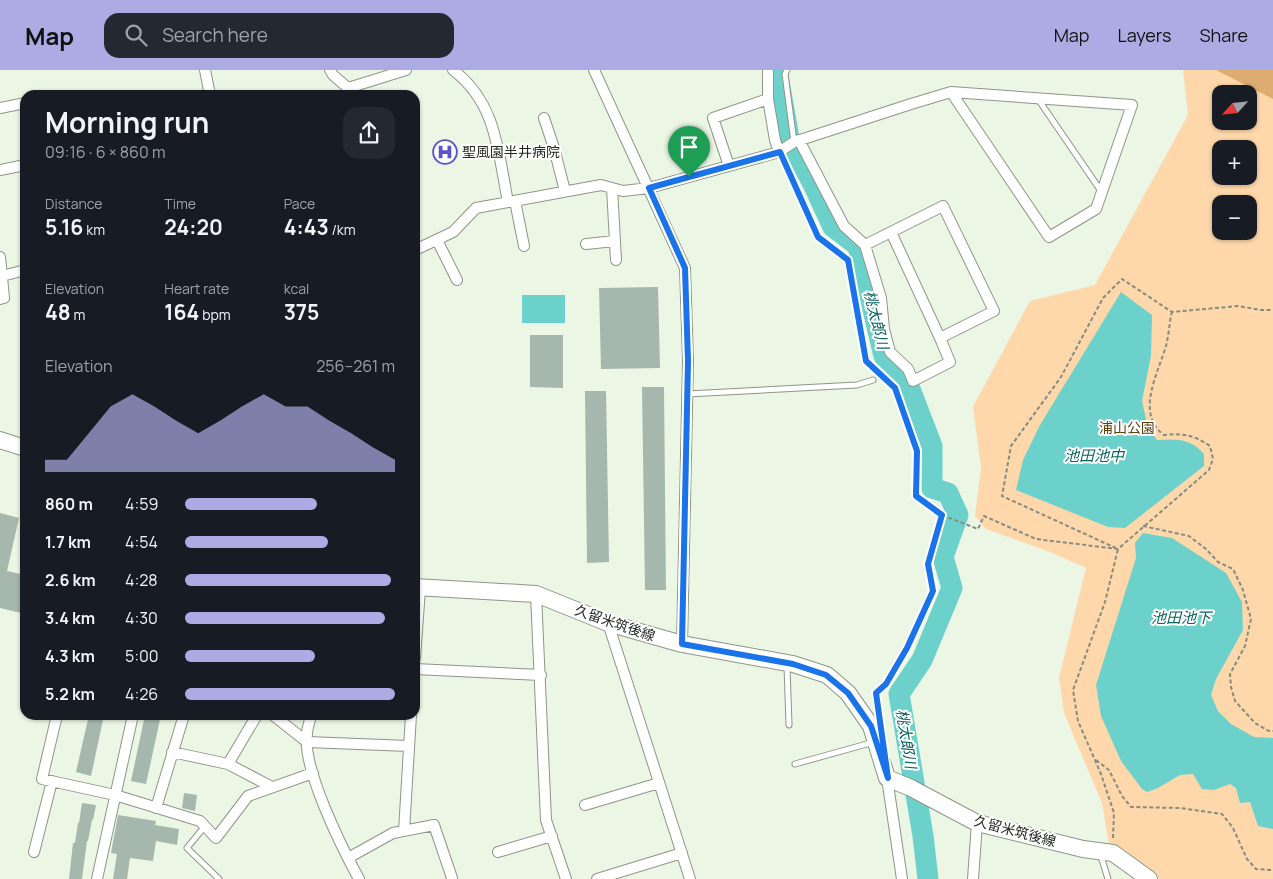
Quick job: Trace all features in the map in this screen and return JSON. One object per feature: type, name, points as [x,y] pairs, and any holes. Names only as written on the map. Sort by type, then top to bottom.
[{"type":"main road","points":[[0,440],[20,446]]},
{"type":"main road","name":"久留米筑後線","points":[[420,588],[536,594],[608,623],[682,644],[786,663],[826,675],[848,693],[871,726],[888,778],[911,788],[976,823],[1084,849],[1106,852],[1149,879]]},
{"type":"street","points":[[204,70],[209,90]]},
{"type":"street","points":[[330,70],[348,88],[406,70]]},
{"type":"street","points":[[453,70],[467,80],[476,91],[492,122],[511,202],[524,246]]},
{"type":"street","points":[[594,70],[685,268],[688,361],[682,644]]},
{"type":"street","points":[[768,70],[768,99],[774,140],[780,152]]},
{"type":"street","points":[[420,248],[454,232],[476,208],[601,185],[623,191],[649,188],[780,152],[796,141],[951,92],[1132,104],[1096,209],[1049,237],[951,92]]},
{"type":"street","points":[[728,166],[713,118],[768,99]]},
{"type":"street","points":[[0,108],[20,104]]},
{"type":"street","points":[[544,118],[565,191]]},
{"type":"street","points":[[796,141],[844,226],[865,245],[881,298],[884,329],[890,352],[908,369],[912,381],[950,362],[890,232]]},
{"type":"street","points":[[0,170],[20,166]]},
{"type":"street","points":[[612,188],[616,260]]},
{"type":"street","points":[[865,245],[943,206],[994,311],[940,338]]},
{"type":"street","points":[[437,240],[457,280]]},
{"type":"street","points":[[586,244],[615,241]]},
{"type":"street","points":[[0,257],[4,298],[0,299]]},
{"type":"street","points":[[2,276],[20,271]]},
{"type":"street","points":[[536,594],[546,820],[566,879]]},
{"type":"street","points":[[608,623],[690,879]]},
{"type":"street","points":[[420,669],[541,675]]},
{"type":"street","points":[[56,720],[42,779],[116,795],[200,821],[216,838],[248,796],[313,773]]},
{"type":"street","points":[[97,879],[132,720]]},
{"type":"street","points":[[156,808],[182,720]]},
{"type":"street","points":[[228,764],[254,720]]},
{"type":"street","points":[[279,720],[307,742],[410,746]]},
{"type":"street","points":[[310,720],[306,735],[308,757],[339,842],[359,879]]},
{"type":"street","points":[[404,831],[411,720]]},
{"type":"street","points":[[172,752],[228,764],[272,787]]},
{"type":"street","points":[[888,778],[902,879]]},
{"type":"street","points":[[34,852],[52,782]]},
{"type":"street","points":[[585,805],[659,783]]},
{"type":"street","points":[[973,879],[976,823]]},
{"type":"street","points":[[348,858],[393,833],[434,825],[452,878]]},
{"type":"street","points":[[498,852],[552,836]]},
{"type":"street","points":[[597,879],[682,854]]},
{"type":"lane","points":[[787,70],[785,74],[796,141]]},
{"type":"lane","points":[[1037,99],[1102,191]]},
{"type":"lane","points":[[687,394],[857,385],[873,380]]},
{"type":"lane","points":[[786,663],[789,725]]},
{"type":"lane","points":[[795,764],[876,741]]},
{"type":"lane","points":[[204,826],[187,848],[219,879]]},
{"type":"lane","points":[[1106,852],[1108,879]]},
{"type":"path","points":[[780,152],[818,237],[848,260],[866,361],[895,388],[917,451],[916,496],[942,515],[978,529],[984,516],[1036,539],[1118,549]]},
{"type":"path","points":[[1118,549],[1002,496],[1011,446],[1061,377],[1103,298],[1122,279],[1172,312],[1238,306],[1273,310]]},
{"type":"path","points":[[1106,852],[1114,813],[1095,759],[1078,721],[1072,690],[1104,602],[1118,549],[1209,470],[1213,459],[1210,446],[1201,440],[1182,433],[1164,435],[1156,429],[1151,421],[1149,406],[1154,378],[1166,344],[1172,312]]},
{"type":"path","points":[[879,712],[876,693],[886,684],[907,648],[933,591],[928,564],[942,515]]},
{"type":"path","points":[[1144,526],[1189,536],[1206,549],[1218,562],[1233,569],[1243,590],[1251,619],[1245,646],[1230,674],[1230,687],[1235,701],[1255,723],[1273,731]]},
{"type":"path","points":[[1095,759],[1109,770],[1122,796],[1131,807],[1180,808],[1222,814],[1232,828],[1247,859],[1256,869],[1273,870]]},
{"type":"green space","name":"浦山公園","points":[[1183,70],[1273,70],[1273,879],[1160,879],[1109,845],[1102,803],[1064,713],[1059,678],[1086,568],[1050,552],[986,529],[975,516],[981,467],[973,407],[1030,301],[1095,285],[1188,115]]},
{"type":"shaded area","points":[[1216,70],[1273,70],[1273,99],[1258,91],[1258,85],[1245,85]]},
{"type":"water","name":"池田池中","points":[[1121,292],[1152,315],[1151,356],[1142,401],[1148,428],[1157,440],[1188,442],[1204,454],[1204,466],[1125,528],[1108,527],[1016,490],[1023,460],[1040,425]]},
{"type":"water","points":[[522,295],[565,295],[565,323],[522,323]]},
{"type":"water","name":"池田池下","points":[[1143,533],[1172,538],[1226,573],[1242,602],[1243,630],[1216,679],[1211,695],[1218,711],[1231,724],[1254,737],[1273,738],[1273,829],[1258,826],[1250,802],[1240,803],[1236,788],[1230,784],[1214,790],[1202,789],[1193,774],[1180,775],[1147,792],[1142,789],[1121,761],[1101,716],[1096,685],[1136,558],[1135,543]]},
{"type":"building","points":[[658,287],[660,368],[601,369],[599,288]]},
{"type":"building","points":[[530,335],[563,335],[563,388],[530,387]]},
{"type":"building","points":[[642,387],[664,387],[666,590],[645,590]]},
{"type":"building","points":[[585,391],[606,391],[609,562],[587,563]]},
{"type":"building","points":[[0,513],[19,518],[7,571],[20,574],[20,613],[0,608]]},
{"type":"building","points":[[88,720],[103,720],[91,776],[76,772]]},
{"type":"building","points":[[144,720],[160,720],[146,784],[131,781]]},
{"type":"building","points":[[184,793],[197,795],[195,811],[182,808]]},
{"type":"building","points":[[82,803],[96,805],[87,841],[82,879],[69,879],[73,843],[75,843]]},
{"type":"building","points":[[118,815],[156,821],[155,825],[179,829],[177,845],[156,841],[153,861],[130,858],[127,879],[113,879],[117,854],[111,853]]},
{"type":"waterway","name":"桃太郎川","points":[[777,70],[789,138],[833,227],[858,246],[884,356],[905,376],[932,446],[932,488],[948,493],[958,515],[943,557],[952,588],[922,660],[899,694],[923,836],[928,879]]},
{"type":"place","name":"聖風園半井病院","points":[[445,152]]},
{"type":"route","points":[[780,152],[818,237],[848,260],[866,361],[895,388],[917,451],[916,496],[942,515],[928,564],[933,591],[907,648],[886,684],[876,693],[888,778],[871,726],[848,693],[826,675],[793,664],[682,644],[688,361],[685,268],[649,188],[689,177],[780,152]]}]
